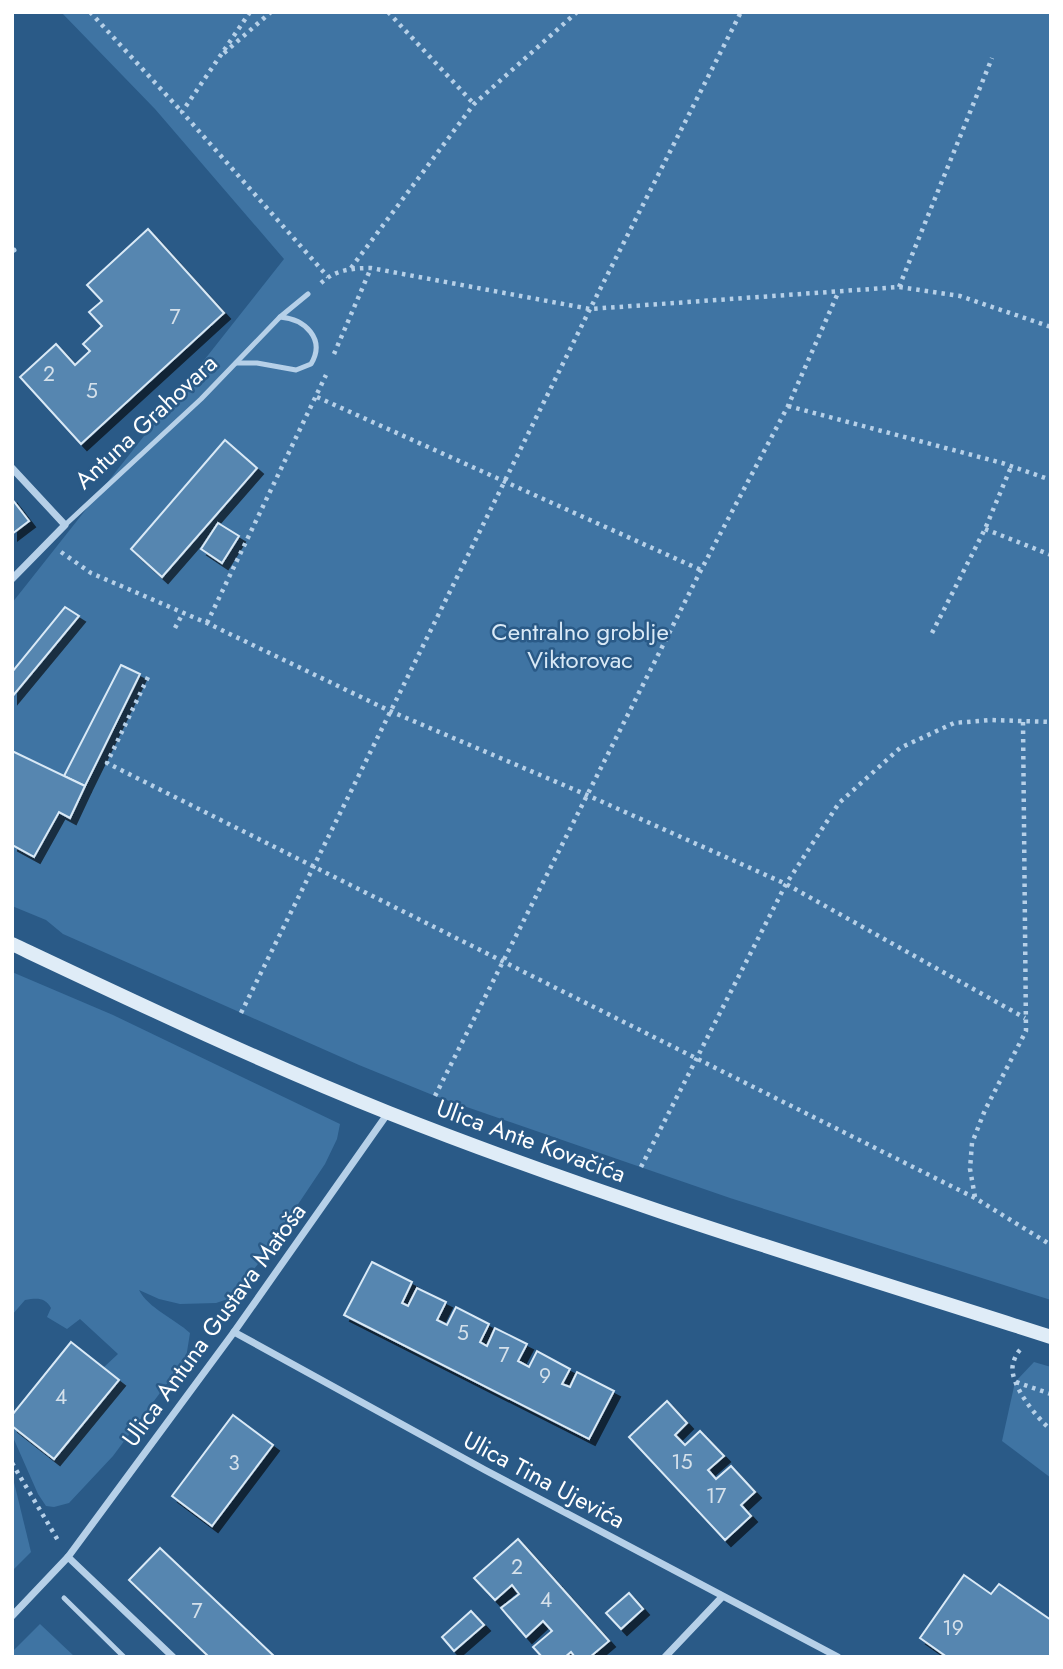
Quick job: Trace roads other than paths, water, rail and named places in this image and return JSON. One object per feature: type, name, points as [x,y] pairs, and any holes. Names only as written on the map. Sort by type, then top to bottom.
[{"type":"main road","name":"Ulica Ante Kovačića","points":[[12,944],[167,1017],[388,1113],[556,1176],[1051,1337]]},
{"type":"street","points":[[12,468],[65,526]]},
{"type":"street","name":"Antuna Grahovara","points":[[12,579],[65,526]]},
{"type":"street","name":"Ulica Antuna Gustava Matoša","points":[[12,1616],[68,1557],[234,1332],[388,1113]]},
{"type":"street","name":"Ulica Tina Ujevića","points":[[234,1332],[485,1471],[838,1657]]},
{"type":"street","points":[[68,1557],[173,1657]]},
{"type":"street","points":[[664,1657],[722,1597]]},
{"type":"lane","name":"Antuna Grahovara","points":[[65,526],[236,363],[280,317],[308,294]]},
{"type":"lane","points":[[236,363],[257,363],[296,370],[312,364],[317,348],[312,331],[298,321],[280,317]]},
{"type":"lane","points":[[64,1598],[124,1657]]},
{"type":"park label","name":"Centralno groblje Viktorovac","points":[[580,646]]}]
